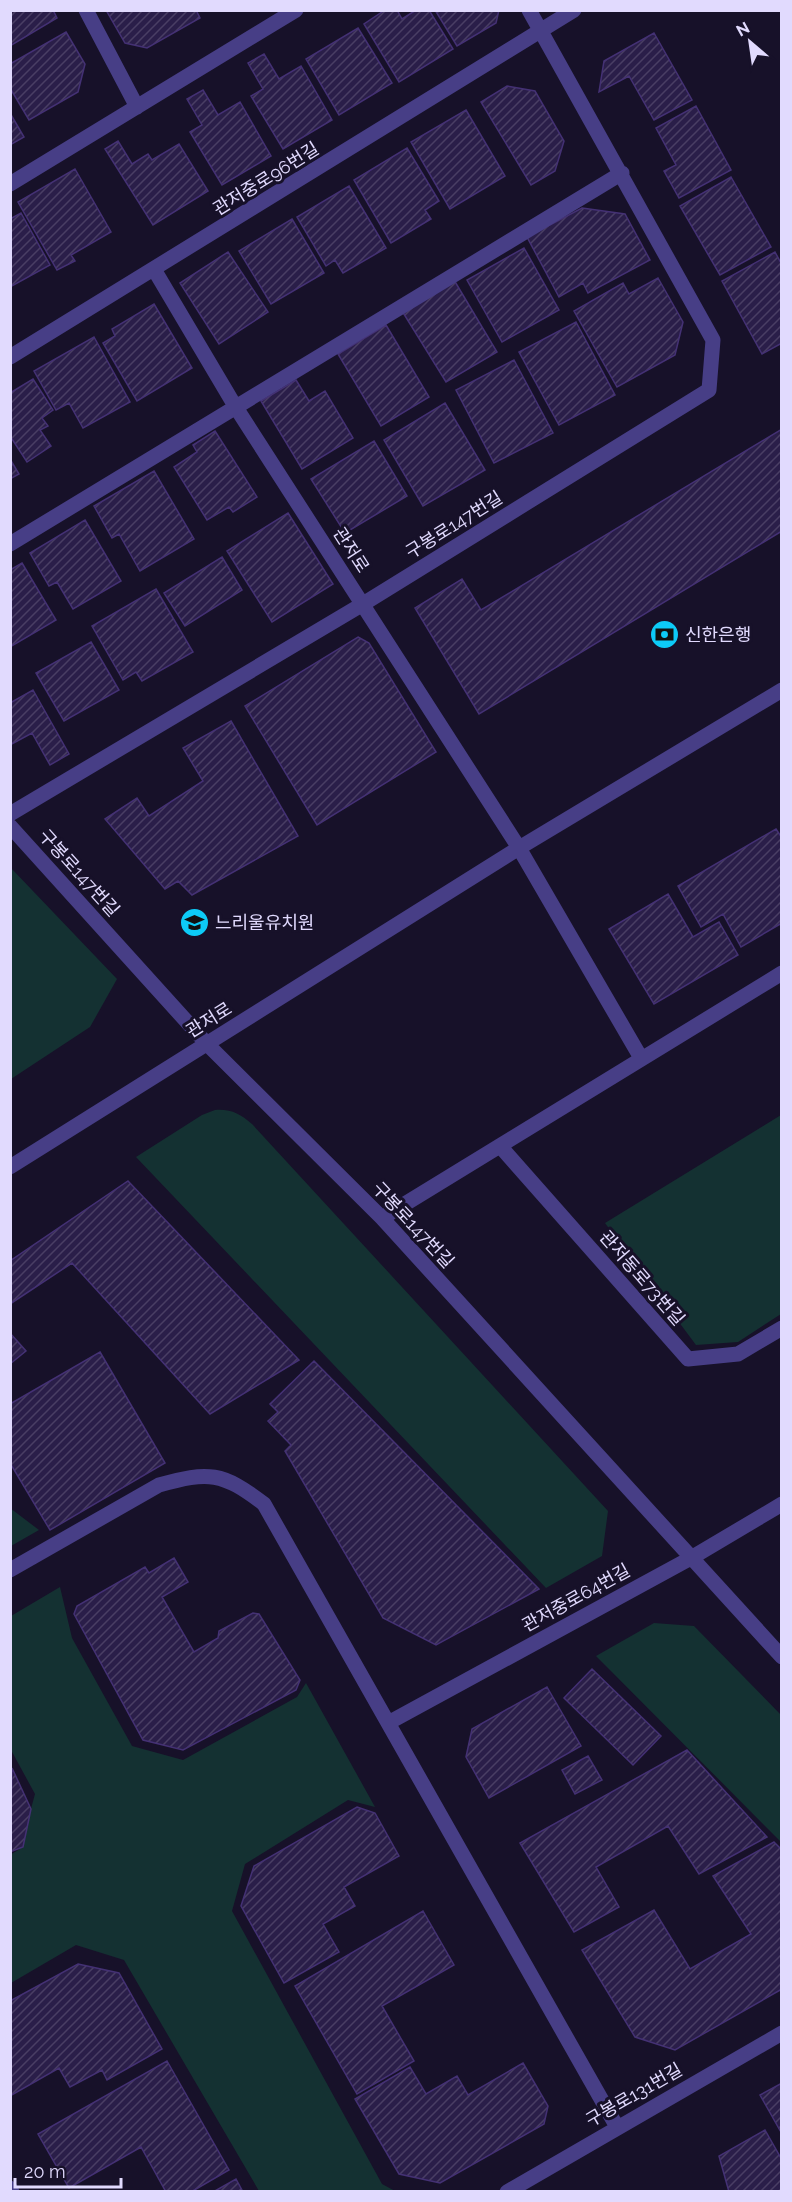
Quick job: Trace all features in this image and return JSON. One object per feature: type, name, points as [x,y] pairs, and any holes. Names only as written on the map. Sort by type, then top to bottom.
[{"type":"street","points":[[86,10],[137,107]]},
{"type":"street","points":[[10,184],[296,10]]},
{"type":"street","points":[[528,10],[540,32]]},
{"type":"street","name":"관저중로96번길","points":[[10,357],[155,271],[574,10]]},
{"type":"street","name":"구봉로147번길","points":[[10,814],[363,604],[709,390],[713,340],[622,173],[540,32]]},
{"type":"street","points":[[10,544],[622,173]]},
{"type":"street","name":"관저로","points":[[155,271],[235,406],[519,848],[641,1058]]},
{"type":"street","name":"관저로","points":[[10,1167],[519,848],[782,690]]},
{"type":"street","name":"구봉로147번길","points":[[10,826],[207,1044],[382,1218],[782,1657]]},
{"type":"street","points":[[382,1218],[782,974]]},
{"type":"street","name":"관저동로73번길","points":[[500,1146],[688,1359],[738,1354],[782,1328]]},
{"type":"street","points":[[10,1570],[159,1485],[186,1477],[216,1475],[243,1488],[264,1504],[617,2127]]},
{"type":"street","name":"관저중로64번길","points":[[388,1723],[691,1558],[782,1504]]},
{"type":"street","name":"구봉로131번길","points":[[507,2192],[782,2033]]},
{"type":"green space","points":[[11,868],[117,979],[90,1027],[11,1079]]},
{"type":"green space","points":[[215,1110],[235,1113],[252,1124],[608,1511],[602,1556],[546,1588],[136,1157],[202,1115]]},
{"type":"green space","points":[[781,1115],[781,1314],[738,1342],[696,1345],[605,1223]]},
{"type":"green space","points":[[10,1508],[39,1530],[11,1546],[10,1546]]},
{"type":"green space","points":[[60,1587],[72,1638],[132,1746],[183,1760],[297,1697],[306,1683],[375,1807],[348,1800],[245,1864],[232,1911],[382,2184],[395,2191],[259,2191],[124,1960],[76,1945],[11,1983],[10,1855],[20,1849],[35,1794],[11,1750],[11,1616]]},
{"type":"green space","points":[[654,1623],[694,1626],[781,1715],[781,1842],[596,1656]]},
{"type":"building","points":[[10,10],[53,10],[57,18],[10,46]]},
{"type":"building","points":[[106,10],[196,10],[200,18],[147,48],[125,43]]},
{"type":"building","points":[[385,10],[397,10],[402,19],[416,10],[429,10],[453,49],[399,82],[364,24]]},
{"type":"building","points":[[435,10],[499,10],[496,23],[457,46]]},
{"type":"building","points":[[358,28],[392,83],[339,115],[306,59]]},
{"type":"building","points":[[66,32],[85,64],[78,92],[29,120],[10,88],[10,64]]},
{"type":"building","points":[[654,33],[692,100],[654,120],[629,76],[599,92],[604,61]]},
{"type":"building","points":[[264,54],[279,79],[301,66],[332,120],[283,149],[251,96],[263,89],[248,63]]},
{"type":"building","points":[[507,86],[535,91],[564,141],[555,171],[531,185],[481,102]]},
{"type":"building","points":[[203,90],[218,115],[240,102],[271,156],[222,185],[190,132],[202,125],[187,99]]},
{"type":"building","points":[[696,106],[731,170],[679,198],[664,171],[676,165],[656,128]]},
{"type":"building","points":[[466,110],[505,176],[450,209],[411,142]]},
{"type":"building","points":[[10,113],[24,137],[10,145]]},
{"type":"building","points":[[118,141],[132,164],[148,154],[152,160],[179,144],[208,191],[153,225],[105,149]]},
{"type":"building","points":[[407,148],[439,201],[425,210],[431,219],[391,243],[354,180]]},
{"type":"building","points":[[75,169],[111,232],[71,255],[75,261],[57,270],[18,202]]},
{"type":"building","points":[[731,177],[771,247],[720,275],[680,206]]},
{"type":"building","points":[[349,186],[386,248],[343,273],[335,260],[326,266],[297,217]]},
{"type":"building","points":[[582,208],[625,214],[650,260],[588,293],[583,283],[559,297],[527,237]]},
{"type":"building","points":[[21,213],[50,265],[10,287],[10,219]]},
{"type":"building","points":[[292,219],[324,273],[271,304],[239,251]]},
{"type":"building","points":[[524,248],[559,310],[502,342],[467,280]]},
{"type":"building","points":[[228,252],[268,312],[219,344],[180,283]]},
{"type":"building","points":[[775,252],[782,265],[782,343],[762,354],[722,281]]},
{"type":"building","points":[[658,278],[683,322],[675,355],[617,387],[574,311],[623,283],[629,294]]},
{"type":"building","points":[[454,280],[497,352],[446,382],[402,311]]},
{"type":"building","points":[[154,304],[192,368],[137,401],[103,343],[115,336],[112,329]]},
{"type":"building","points":[[576,322],[615,395],[559,425],[519,352]]},
{"type":"building","points":[[386,325],[429,397],[381,426],[338,354]]},
{"type":"building","points":[[94,337],[130,402],[83,428],[69,403],[56,410],[34,371]]},
{"type":"building","points":[[514,360],[553,433],[494,463],[456,390]]},
{"type":"building","points":[[33,379],[53,410],[42,418],[48,426],[40,430],[51,446],[27,462],[10,436],[10,393]]},
{"type":"building","points":[[296,380],[309,401],[325,391],[353,438],[302,469],[261,401]]},
{"type":"building","points":[[445,403],[485,470],[423,506],[384,440]]},
{"type":"building","points":[[782,429],[782,531],[479,714],[415,608],[462,579],[481,610]]},
{"type":"building","points":[[215,431],[257,497],[233,512],[229,507],[207,520],[174,467],[197,452],[193,445]]},
{"type":"building","points":[[374,441],[407,496],[345,533],[311,479]]},
{"type":"building","points":[[10,459],[19,474],[10,479]]},
{"type":"building","points":[[154,471],[194,539],[140,571],[119,534],[112,538],[94,506]]},
{"type":"building","points":[[288,513],[333,584],[272,622],[227,551]]},
{"type":"building","points":[[85,520],[121,581],[73,609],[57,582],[49,586],[30,553]]},
{"type":"building","points":[[222,557],[242,590],[185,626],[164,593]]},
{"type":"building","points":[[22,563],[56,620],[10,647],[10,570]]},
{"type":"building","points":[[156,589],[193,652],[142,681],[136,672],[123,680],[92,626]]},
{"type":"building","points":[[358,637],[369,643],[436,752],[317,825],[245,706]]},
{"type":"building","points":[[91,642],[119,690],[64,721],[36,673]]},
{"type":"building","points":[[33,690],[69,754],[50,765],[32,733],[10,745],[10,703]]},
{"type":"building","points":[[231,721],[298,836],[192,895],[178,881],[165,889],[105,819],[137,798],[149,816],[203,781],[183,748]]},
{"type":"building","points":[[776,829],[782,838],[782,923],[741,947],[723,914],[701,927],[678,886]]},
{"type":"building","points":[[668,894],[693,937],[719,922],[738,955],[654,1004],[609,929]]},
{"type":"building","points":[[128,1181],[299,1360],[210,1414],[72,1263],[10,1304],[10,1261]]},
{"type":"building","points":[[10,1333],[26,1351],[10,1364]]},
{"type":"building","points":[[100,1352],[165,1463],[50,1530],[10,1463],[10,1404]]},
{"type":"building","points":[[314,1361],[539,1589],[436,1645],[383,1618],[285,1451],[291,1445],[268,1421],[278,1412],[270,1404]]},
{"type":"building","points":[[174,1558],[188,1582],[162,1597],[194,1652],[218,1638],[219,1631],[253,1613],[259,1614],[300,1680],[296,1690],[183,1750],[143,1740],[74,1614],[77,1606],[145,1567],[149,1573]]},
{"type":"building","points":[[592,1669],[661,1736],[633,1765],[564,1698]]},
{"type":"building","points":[[547,1687],[581,1746],[489,1798],[466,1757],[472,1729]]},
{"type":"building","points":[[687,1750],[767,1837],[699,1874],[668,1826],[596,1867],[619,1907],[574,1932],[520,1843]]},
{"type":"building","points":[[588,1756],[602,1780],[575,1794],[562,1770]]},
{"type":"building","points":[[12,1768],[31,1809],[23,1847],[10,1852]]},
{"type":"building","points":[[357,1807],[375,1813],[399,1856],[344,1887],[355,1906],[323,1924],[339,1952],[284,1983],[241,1906],[254,1866]]},
{"type":"building","points":[[774,1842],[782,1850],[782,1989],[675,2050],[635,2037],[582,1950],[654,1910],[690,1969],[751,1934],[713,1876]]},
{"type":"building","points":[[423,1911],[454,1965],[382,2006],[414,2061],[357,2094],[295,1986]]},
{"type":"building","points":[[78,1964],[119,1973],[162,2049],[107,2080],[102,2070],[70,2087],[59,2068],[10,2096],[10,2001]]},
{"type":"building","points":[[167,2061],[229,2170],[191,2192],[166,2192],[141,2147],[69,2188],[38,2134]]},
{"type":"building","points":[[523,2063],[548,2106],[544,2124],[440,2183],[399,2174],[355,2099],[410,2067],[426,2094],[457,2076],[468,2095]]},
{"type":"building","points":[[782,2083],[782,2134],[760,2095]]},
{"type":"building","points":[[765,2130],[782,2160],[782,2192],[729,2192],[719,2156]]},
{"type":"building","points":[[236,2179],[243,2192],[213,2192]]},
{"type":"place","name":"신한은행","points":[[664,635]]},
{"type":"place","name":"느리울유치원","points":[[194,923]]}]
